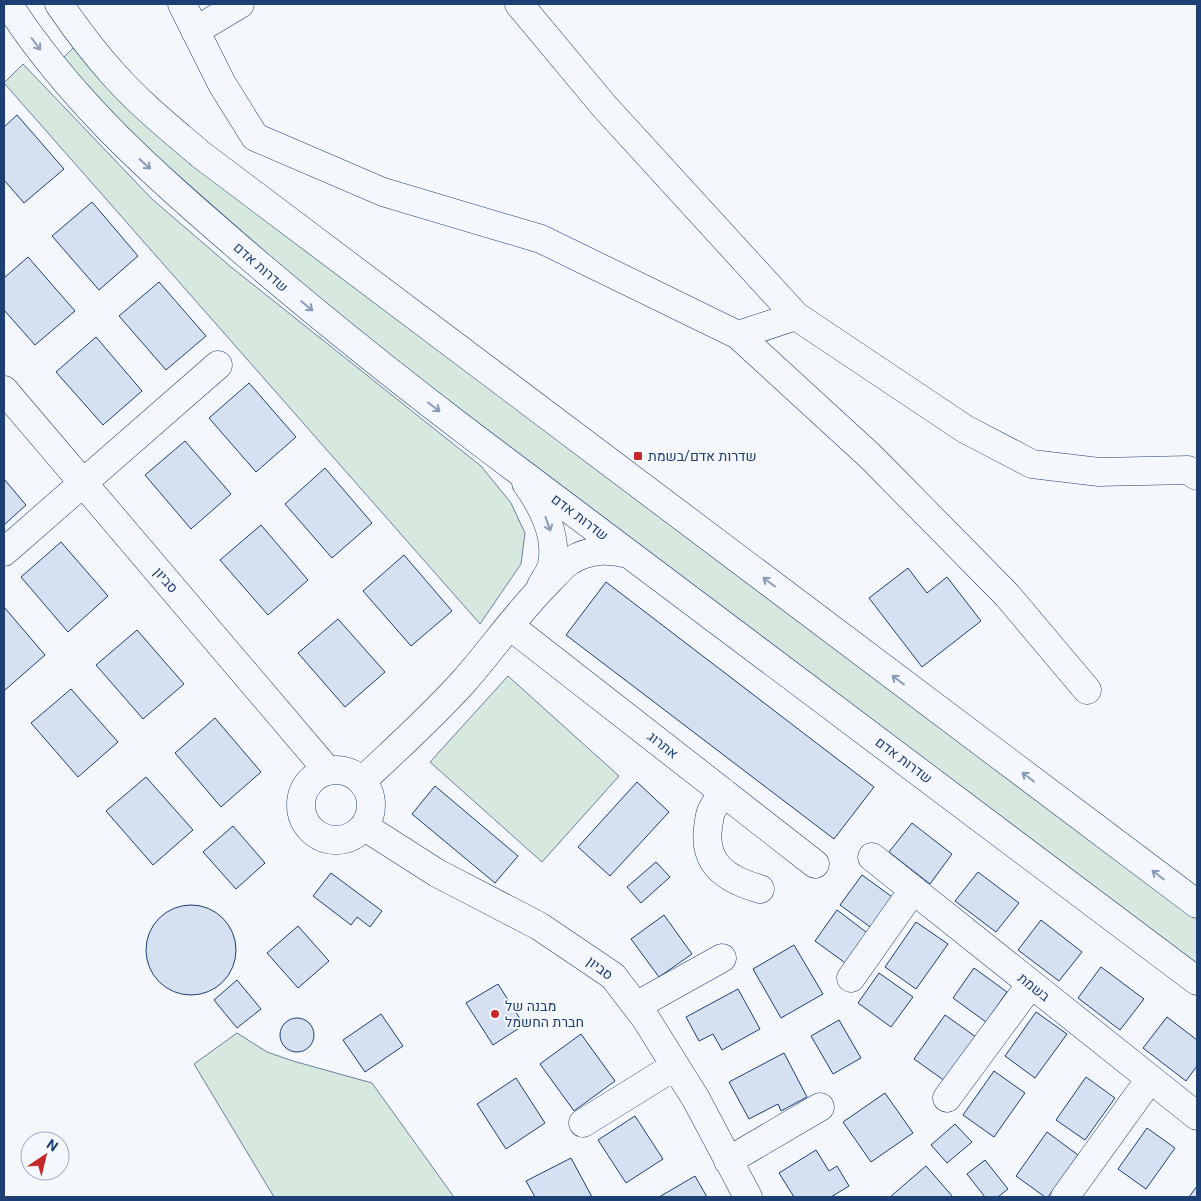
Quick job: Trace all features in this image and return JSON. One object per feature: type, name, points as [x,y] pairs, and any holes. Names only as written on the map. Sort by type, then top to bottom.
[{"type":"street","name":"שדרות אדם","points":[[8,4],[53,66],[127,148],[294,295],[381,367],[1197,981]]},
{"type":"street","points":[[59,4],[76,29],[116,77],[156,116],[200,154],[1197,904]]},
{"type":"street","points":[[182,4],[222,84],[255,137],[383,192],[541,239],[738,335],[870,456],[1007,595],[1087,690]]},
{"type":"street","points":[[195,31],[240,4]]},
{"type":"street","points":[[520,4],[604,106],[796,316],[965,429],[1032,464],[1099,472],[1188,470],[1197,476]]},
{"type":"street","points":[[738,335],[796,316]]},
{"type":"street","points":[[4,552],[218,365]]},
{"type":"street","name":"סביון","points":[[4,390],[328,771]]},
{"type":"street","points":[[514,468],[534,494],[553,538],[552,565],[539,591]]},
{"type":"street","points":[[362,781],[438,709],[464,681],[539,591],[568,562],[583,554],[599,550],[613,550],[628,554]]},
{"type":"street","name":"אתרוג","points":[[510,626],[815,864]]},
{"type":"street","points":[[340,770],[352,774],[362,781],[369,792],[372,804],[370,816],[365,827],[356,835],[340,841],[328,840],[317,835],[307,827],[300,806],[302,794],[317,775],[328,771],[340,770]]},
{"type":"street","points":[[723,792],[710,814],[707,837],[710,854],[720,870],[732,879],[738,883],[760,889]]},
{"type":"street","name":"סביון","points":[[365,827],[437,873],[539,926],[613,976],[646,1020],[696,1099],[748,1197]]},
{"type":"street","name":"בשמת","points":[[872,857],[1197,1116]]},
{"type":"street","points":[[851,978],[913,890]]},
{"type":"street","points":[[636,1006],[722,958]]},
{"type":"street","points":[[947,1098],[1030,984]]},
{"type":"street","points":[[583,1123],[675,1066]]},
{"type":"street","points":[[1065,1197],[1150,1079]]},
{"type":"street","points":[[728,1161],[820,1107]]},
{"type":"shaded area","points":[[77,44],[1197,916],[1197,964],[390,356],[295,278],[136,138],[63,58]]},
{"type":"shaded area","points":[[23,64],[152,199],[231,267],[481,466],[511,503],[525,533],[521,564],[480,624],[4,83]]},
{"type":"shaded area","points":[[508,676],[619,776],[542,862],[430,762]]},
{"type":"shaded area","points":[[237,1033],[267,1052],[372,1083],[454,1197],[274,1197],[194,1064]]},
{"type":"building","points":[[17,115],[64,169],[24,203],[4,180],[4,127]]},
{"type":"building","points":[[92,202],[138,256],[99,290],[52,236]]},
{"type":"building","points":[[28,257],[75,311],[35,345],[4,310],[4,278]]},
{"type":"building","points":[[159,282],[206,336],[166,370],[119,316]]},
{"type":"building","points":[[96,337],[142,391],[103,425],[56,372]]},
{"type":"building","points":[[249,383],[296,437],[256,472],[209,418]]},
{"type":"building","points":[[185,441],[231,494],[191,529],[145,475]]},
{"type":"building","points":[[325,468],[372,523],[332,558],[285,504]]},
{"type":"building","points":[[4,479],[26,505],[4,525]]},
{"type":"building","points":[[261,525],[308,580],[268,615],[220,560]]},
{"type":"building","points":[[61,542],[108,596],[68,632],[21,577]]},
{"type":"building","points":[[404,555],[452,611],[411,646],[363,591]]},
{"type":"building","points":[[908,568],[927,593],[947,577],[981,621],[922,667],[869,598]]},
{"type":"building","points":[[606,582],[874,787],[834,839],[566,635]]},
{"type":"building","points":[[4,607],[45,655],[5,690],[4,689]]},
{"type":"building","points":[[338,619],[385,672],[345,707],[298,653]]},
{"type":"building","points":[[137,630],[184,684],[143,719],[96,665]]},
{"type":"building","points":[[71,689],[118,742],[78,777],[31,723]]},
{"type":"building","points":[[215,718],[261,772],[221,807],[175,753]]},
{"type":"building","points":[[146,777],[193,830],[153,865],[106,811]]},
{"type":"building","points":[[637,782],[669,812],[610,876],[578,847]]},
{"type":"building","points":[[435,786],[518,856],[495,883],[412,814]]},
{"type":"building","points":[[912,823],[952,854],[930,884],[889,852]]},
{"type":"building","points":[[233,826],[265,863],[236,889],[203,852]]},
{"type":"building","points":[[656,862],[670,877],[641,903],[627,887]]},
{"type":"building","points":[[978,872],[1019,903],[996,932],[955,901]]},
{"type":"building","points":[[331,873],[382,911],[370,927],[357,917],[351,925],[313,896]]},
{"type":"building","points":[[862,875],[895,899],[873,929],[840,905]]},
{"type":"building","points":[[191,905],[200,906],[216,913],[228,925],[235,941],[235,959],[228,975],[216,987],[200,994],[191,995],[182,994],[166,987],[154,975],[147,959],[146,950],[147,941],[154,925],[166,913],[182,906]]},
{"type":"building","points":[[837,910],[870,935],[848,965],[815,941]]},
{"type":"building","points":[[664,915],[692,954],[659,977],[631,939]]},
{"type":"building","points":[[1041,920],[1082,952],[1059,981],[1018,950]]},
{"type":"building","points":[[916,922],[948,944],[916,989],[885,967]]},
{"type":"building","points":[[298,926],[329,961],[298,988],[267,953]]},
{"type":"building","points":[[794,945],[823,994],[781,1018],[753,969]]},
{"type":"building","points":[[1101,967],[1144,999],[1120,1030],[1078,998]]},
{"type":"building","points":[[974,968],[1007,992],[986,1022],[953,998]]},
{"type":"building","points":[[879,973],[913,997],[891,1027],[858,1003]]},
{"type":"building","points":[[237,980],[261,1009],[237,1028],[214,1000]]},
{"type":"building","name":"מבנה של חברת החשמל","points":[[498,984],[524,1025],[493,1045],[466,1003]]},
{"type":"building","points":[[738,989],[760,1029],[722,1050],[713,1034],[699,1041],[686,1017]]},
{"type":"building","points":[[1036,1012],[1067,1034],[1035,1078],[1005,1056]]},
{"type":"building","points":[[381,1014],[403,1046],[365,1072],[343,1040]]},
{"type":"building","points":[[945,1015],[976,1037],[945,1081],[914,1059]]},
{"type":"building","points":[[1167,1017],[1197,1040],[1197,1066],[1186,1081],[1143,1048]]},
{"type":"building","points":[[297,1018],[304,1019],[309,1023],[313,1028],[313,1042],[309,1047],[304,1051],[297,1052],[290,1051],[285,1047],[281,1042],[280,1035],[281,1028],[285,1023],[290,1019]]},
{"type":"building","points":[[839,1020],[861,1058],[833,1074],[811,1036]]},
{"type":"building","points":[[581,1034],[615,1081],[574,1111],[540,1064]]},
{"type":"building","points":[[784,1053],[807,1097],[781,1111],[778,1104],[749,1119],[729,1082]]},
{"type":"building","points":[[994,1071],[1025,1093],[994,1137],[963,1115]]},
{"type":"building","points":[[1086,1077],[1115,1098],[1085,1140],[1056,1120]]},
{"type":"building","points":[[516,1078],[545,1123],[506,1149],[477,1104]]},
{"type":"building","points":[[885,1093],[913,1133],[871,1162],[843,1122]]},
{"type":"building","points":[[635,1116],[663,1159],[626,1183],[598,1140]]},
{"type":"building","points":[[955,1124],[972,1142],[947,1163],[931,1145]]},
{"type":"building","points":[[1147,1128],[1175,1148],[1146,1189],[1118,1169]]},
{"type":"building","points":[[1047,1132],[1078,1155],[1048,1197],[1045,1197],[1016,1176]]},
{"type":"building","points":[[816,1150],[829,1171],[837,1166],[849,1186],[831,1197],[794,1197],[779,1173]]},
{"type":"building","points":[[571,1158],[592,1197],[535,1197],[526,1181]]},
{"type":"building","points":[[985,1160],[1008,1189],[998,1197],[985,1197],[967,1174]]},
{"type":"building","points":[[926,1166],[953,1197],[890,1197]]},
{"type":"building","points":[[695,1176],[707,1197],[659,1197]]},
{"type":"building","points":[[1197,1186],[1197,1197],[1189,1197]]},
{"type":"place","name":"שדרות אדם/בשמת","points":[[638,456]]},
{"type":"place","name":"מבנה של חברת החשמל","points":[[495,1014]]}]
